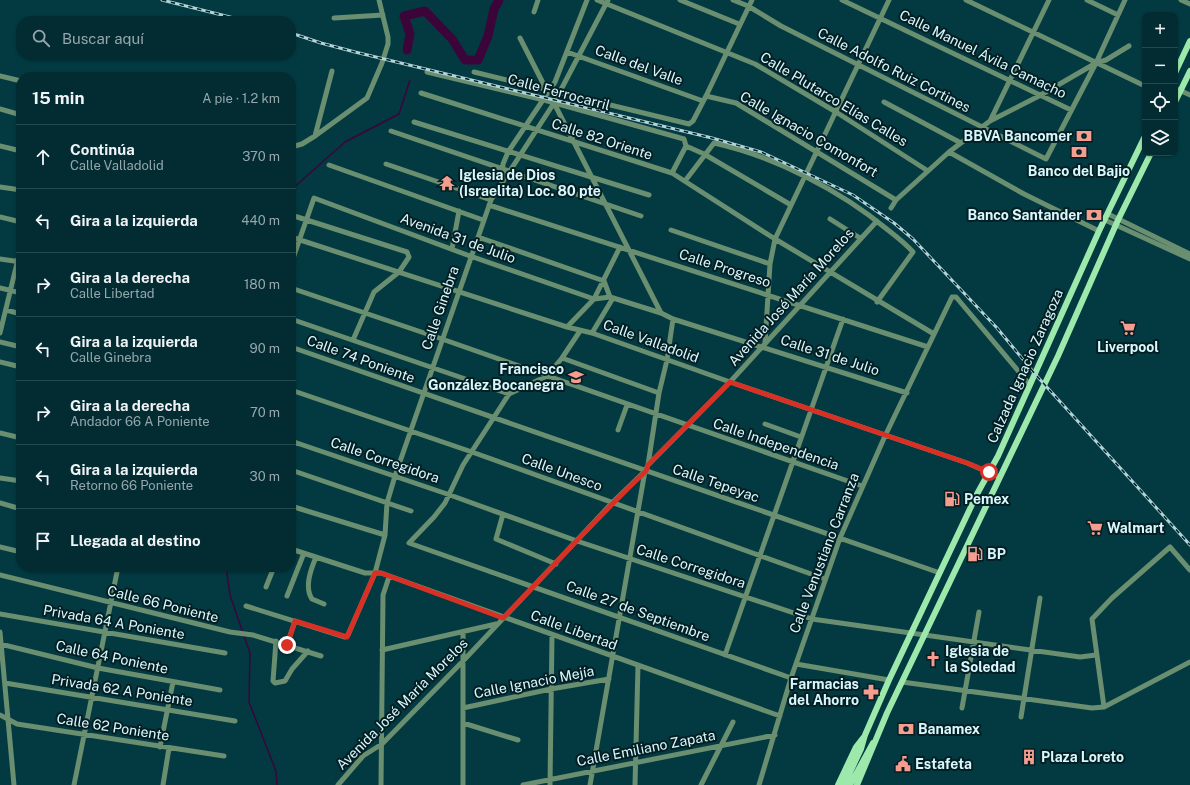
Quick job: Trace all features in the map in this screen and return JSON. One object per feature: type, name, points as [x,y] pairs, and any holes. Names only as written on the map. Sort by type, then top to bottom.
[{"type":"main road","points":[[1178,67],[1190,42]]},
{"type":"main road","points":[[1178,89],[1190,71]]},
{"type":"main road","name":"Calzada Ignacio Zaragoza","points":[[852,782],[865,735],[889,680],[998,456],[1099,231],[1142,142]]},
{"type":"main road","name":"Calzada Ignacio Zaragoza","points":[[844,785],[852,782],[867,752],[876,739],[1000,475],[1058,356],[1117,222],[1150,156]]},
{"type":"main road","points":[[998,456],[1000,475]]},
{"type":"main road","name":"Calzada Ignacio Zaragoza","points":[[838,785],[856,747],[865,735]]},
{"type":"street","points":[[296,146],[316,136],[367,98],[382,63],[388,44],[388,37],[379,0]]},
{"type":"street","points":[[534,12],[538,0]]},
{"type":"street","name":"Calle Ginebra","points":[[502,182],[503,169],[508,152],[544,100],[567,52],[587,0]]},
{"type":"street","name":"Calle Plutarco Elías Calles","points":[[597,0],[607,2],[755,64],[836,112],[928,171]]},
{"type":"street","points":[[680,0],[739,24]]},
{"type":"street","name":"Calle Adolfo Ruiz Cortines","points":[[733,0],[748,6],[781,26],[1046,159],[1071,110]]},
{"type":"street","points":[[474,72],[689,124],[693,121],[752,0]]},
{"type":"street","name":"Calle Manuel Ávila Camacho","points":[[842,0],[1039,96],[1071,110]]},
{"type":"street","points":[[764,345],[770,264],[775,239],[889,0]]},
{"type":"street","points":[[966,0],[1142,85]]},
{"type":"street","points":[[990,121],[1049,0]]},
{"type":"street","points":[[1087,0],[1118,15]]},
{"type":"street","points":[[1071,110],[1096,63],[1125,0]]},
{"type":"street","points":[[1181,0],[1190,4]]},
{"type":"street","name":"Calle Ginebra","points":[[295,621],[345,637],[348,635],[375,573],[385,535],[387,503],[395,476],[483,220],[490,203],[502,182],[510,173],[560,93],[577,56],[607,2]]},
{"type":"street","points":[[334,18],[383,15]]},
{"type":"street","points":[[520,38],[548,90]]},
{"type":"street","points":[[891,208],[896,200],[949,152],[990,121],[1039,96],[1096,63],[1106,60],[1129,46]]},
{"type":"street","name":"Calle del Valle","points":[[567,52],[704,99]]},
{"type":"street","points":[[316,136],[332,72]]},
{"type":"street","name":"Calle Ferrocarril","points":[[427,72],[544,100],[684,139],[686,146]]},
{"type":"street","points":[[0,76],[16,81]]},
{"type":"street","points":[[1178,89],[1190,95]]},
{"type":"street","name":"Calle 82 Oriente","points":[[420,93],[672,173],[877,302],[934,334]]},
{"type":"street","name":"Calle Ignacio Comonfort","points":[[704,99],[736,103],[896,200]]},
{"type":"street","points":[[884,102],[961,144]]},
{"type":"street","points":[[554,103],[608,205],[661,313]]},
{"type":"street","points":[[0,109],[16,113]]},
{"type":"street","points":[[414,122],[649,195]]},
{"type":"street","points":[[391,131],[503,169],[510,173],[641,216]]},
{"type":"street","points":[[685,181],[704,154],[714,143],[740,150],[815,181],[846,199],[877,220],[913,252],[877,302]]},
{"type":"street","points":[[0,146],[16,150]]},
{"type":"street","points":[[672,173],[686,146],[704,154],[791,204]]},
{"type":"street","points":[[949,152],[1024,194],[1099,231]]},
{"type":"street","name":"Calle Progreso","points":[[386,164],[490,203],[928,348]]},
{"type":"street","points":[[329,165],[483,220]]},
{"type":"street","points":[[0,187],[16,189]]},
{"type":"street","name":"Avenida 31 de Julio","points":[[306,220],[314,198],[470,256],[594,299]]},
{"type":"street","points":[[452,249],[459,211]]},
{"type":"street","points":[[0,217],[16,221]]},
{"type":"street","points":[[296,217],[405,250],[409,257],[400,272],[378,288],[364,313],[353,340]]},
{"type":"street","points":[[1106,217],[1190,254]]},
{"type":"street","points":[[830,219],[860,238]]},
{"type":"street","points":[[296,249],[306,220]]},
{"type":"street","name":"Avenida José María Morelos","points":[[338,785],[363,756],[382,744],[556,564],[612,503],[646,471],[648,465],[730,382],[877,220]]},
{"type":"street","points":[[1117,222],[1190,259]]},
{"type":"street","points":[[671,230],[770,264]]},
{"type":"street","points":[[478,236],[604,281],[611,297],[592,333]]},
{"type":"street","name":"Calle Valladolid","points":[[296,239],[567,327],[592,333],[884,436],[1000,475]]},
{"type":"street","points":[[567,327],[594,299],[620,247]]},
{"type":"street","points":[[0,259],[16,262]]},
{"type":"street","points":[[0,333],[16,271]]},
{"type":"street","points":[[0,288],[16,292]]},
{"type":"street","name":"Calle Independencia","points":[[296,290],[442,339],[862,486]]},
{"type":"street","name":"Calle Venustiano Carranza","points":[[759,785],[791,678],[840,538],[884,436],[907,393],[952,297],[954,296],[1030,385]]},
{"type":"street","name":"Calle 31 de Julio","points":[[594,299],[611,297],[661,313],[673,319],[764,345],[907,393]]},
{"type":"street","points":[[6,310],[16,313]]},
{"type":"street","points":[[648,465],[659,393],[667,360],[673,319]]},
{"type":"street","points":[[725,655],[843,319]]},
{"type":"street","name":"Calle 74 Poniente","points":[[296,321],[509,394]]},
{"type":"street","points":[[450,495],[458,473],[495,418],[509,394],[547,376],[562,358],[580,331]]},
{"type":"street","points":[[0,342],[16,346]]},
{"type":"street","name":"Calle 74 Poniente","points":[[296,349],[495,418]]},
{"type":"street","points":[[562,358],[659,393]]},
{"type":"street","points":[[0,362],[16,366]]},
{"type":"street","name":"Calle Unesco","points":[[296,392],[472,452],[825,579]]},
{"type":"street","points":[[618,430],[627,405]]},
{"type":"street","name":"Calle Tepeyac","points":[[495,418],[940,573]]},
{"type":"street","points":[[765,424],[801,437]]},
{"type":"street","points":[[0,433],[16,437]]},
{"type":"street","name":"Calle Corregidora","points":[[296,443],[450,495],[577,541],[812,619],[1032,651],[1080,657],[1096,655]]},
{"type":"street","points":[[590,785],[612,657],[640,513],[646,471]]},
{"type":"street","points":[[296,472],[411,511]]},
{"type":"street","points":[[0,478],[16,480]]},
{"type":"street","name":"Calle 27 de Septiembre","points":[[450,495],[434,517],[409,543],[791,678]]},
{"type":"street","points":[[0,503],[16,508]]},
{"type":"street","points":[[296,508],[385,535]]},
{"type":"street","points":[[503,514],[496,539],[556,564]]},
{"type":"street","points":[[1104,707],[1092,619],[1112,598],[1170,547],[1190,570]]},
{"type":"street","points":[[0,548],[16,551]]},
{"type":"street","name":"Calle Libertad","points":[[296,551],[365,573],[381,573],[503,618],[780,716]]},
{"type":"street","points":[[287,596],[304,554]]},
{"type":"street","points":[[316,557],[311,574],[309,594],[312,600],[324,604]]},
{"type":"street","points":[[74,785],[117,572]]},
{"type":"street","points":[[266,587],[272,572]]},
{"type":"street","name":"Calle 66 Poniente","points":[[0,575],[230,632],[253,635],[321,656]]},
{"type":"street","points":[[382,785],[383,595],[389,577]]},
{"type":"street","points":[[1021,717],[1040,598]]},
{"type":"street","points":[[246,606],[295,621],[287,645]]},
{"type":"street","points":[[962,708],[980,612]]},
{"type":"street","name":"Privada 64 A Poniente","points":[[0,614],[225,653]]},
{"type":"street","points":[[382,650],[463,633],[497,624]]},
{"type":"street","points":[[0,632],[14,785]]},
{"type":"street","points":[[463,633],[463,785]]},
{"type":"street","points":[[550,782],[552,635]]},
{"type":"street","points":[[276,641],[273,681],[275,683],[285,681],[292,669],[308,651]]},
{"type":"street","name":"Calle 64 Poniente","points":[[1,644],[98,668],[220,690]]},
{"type":"street","points":[[902,682],[1092,708],[1104,707],[1190,662]]},
{"type":"street","points":[[796,664],[889,680]]},
{"type":"street","points":[[635,785],[637,762],[638,665]]},
{"type":"street","name":"Calle Ignacio Mejía","points":[[463,708],[551,689],[609,679]]},
{"type":"street","points":[[160,747],[173,682]]},
{"type":"street","name":"Privada 62 A Poniente","points":[[5,683],[235,721]]},
{"type":"street","name":"Calle 62 Poniente","points":[[0,715],[17,724],[224,756]]},
{"type":"street","points":[[701,785],[734,722]]},
{"type":"street","points":[[463,723],[518,740]]},
{"type":"street","name":"Calle Emiliano Zapata","points":[[523,785],[550,782],[593,770],[775,735]]},
{"type":"street","points":[[163,785],[169,748]]},
{"type":"waterway","points":[[407,50],[410,34],[404,16],[425,11],[452,39],[465,60],[478,60],[488,36],[494,9],[499,0]]},
{"type":"waterway","points":[[296,186],[345,142],[399,114],[410,80]]},
{"type":"waterway","points":[[227,572],[230,595],[243,633]]},
{"type":"waterway","points":[[244,636],[250,653],[249,702],[276,771],[277,785]]},
{"type":"railway","points":[[162,0],[226,16]]},
{"type":"railway","points":[[296,35],[355,52],[712,138],[761,152],[853,195],[894,223],[913,239],[997,328],[1035,374],[1190,545]]},
{"type":"place","name":"BBVA Bancomer","points":[[1084,136]]},
{"type":"place","name":"Banco del Bajio","points":[[1079,152]]},
{"type":"place","name":"Iglesia de Dios (Israelita) Loc. 80 pte","points":[[447,183]]},
{"type":"place","name":"Banco Santander","points":[[1094,215]]},
{"type":"place","name":"Liverpool","points":[[1128,328]]},
{"type":"place","name":"Francisco González Bocanegra","points":[[576,377]]},
{"type":"place","name":"Pemex","points":[[952,499]]},
{"type":"place","name":"Walmart","points":[[1095,528]]},
{"type":"place","name":"BP","points":[[975,554]]},
{"type":"place","name":"Iglesia de la Soledad","points":[[933,659]]},
{"type":"place","name":"Farmacias del Ahorro","points":[[871,692]]},
{"type":"place","name":"Banamex","points":[[906,729]]},
{"type":"place","name":"Plaza Loreto","points":[[1029,757]]},
{"type":"place","name":"Estafeta","points":[[903,764]]},
{"type":"route","points":[[287,645],[295,621],[347,637],[375,573],[379,572],[389,577],[503,618],[612,503],[646,471],[648,465],[730,382],[884,436],[967,463],[989,472]]}]
